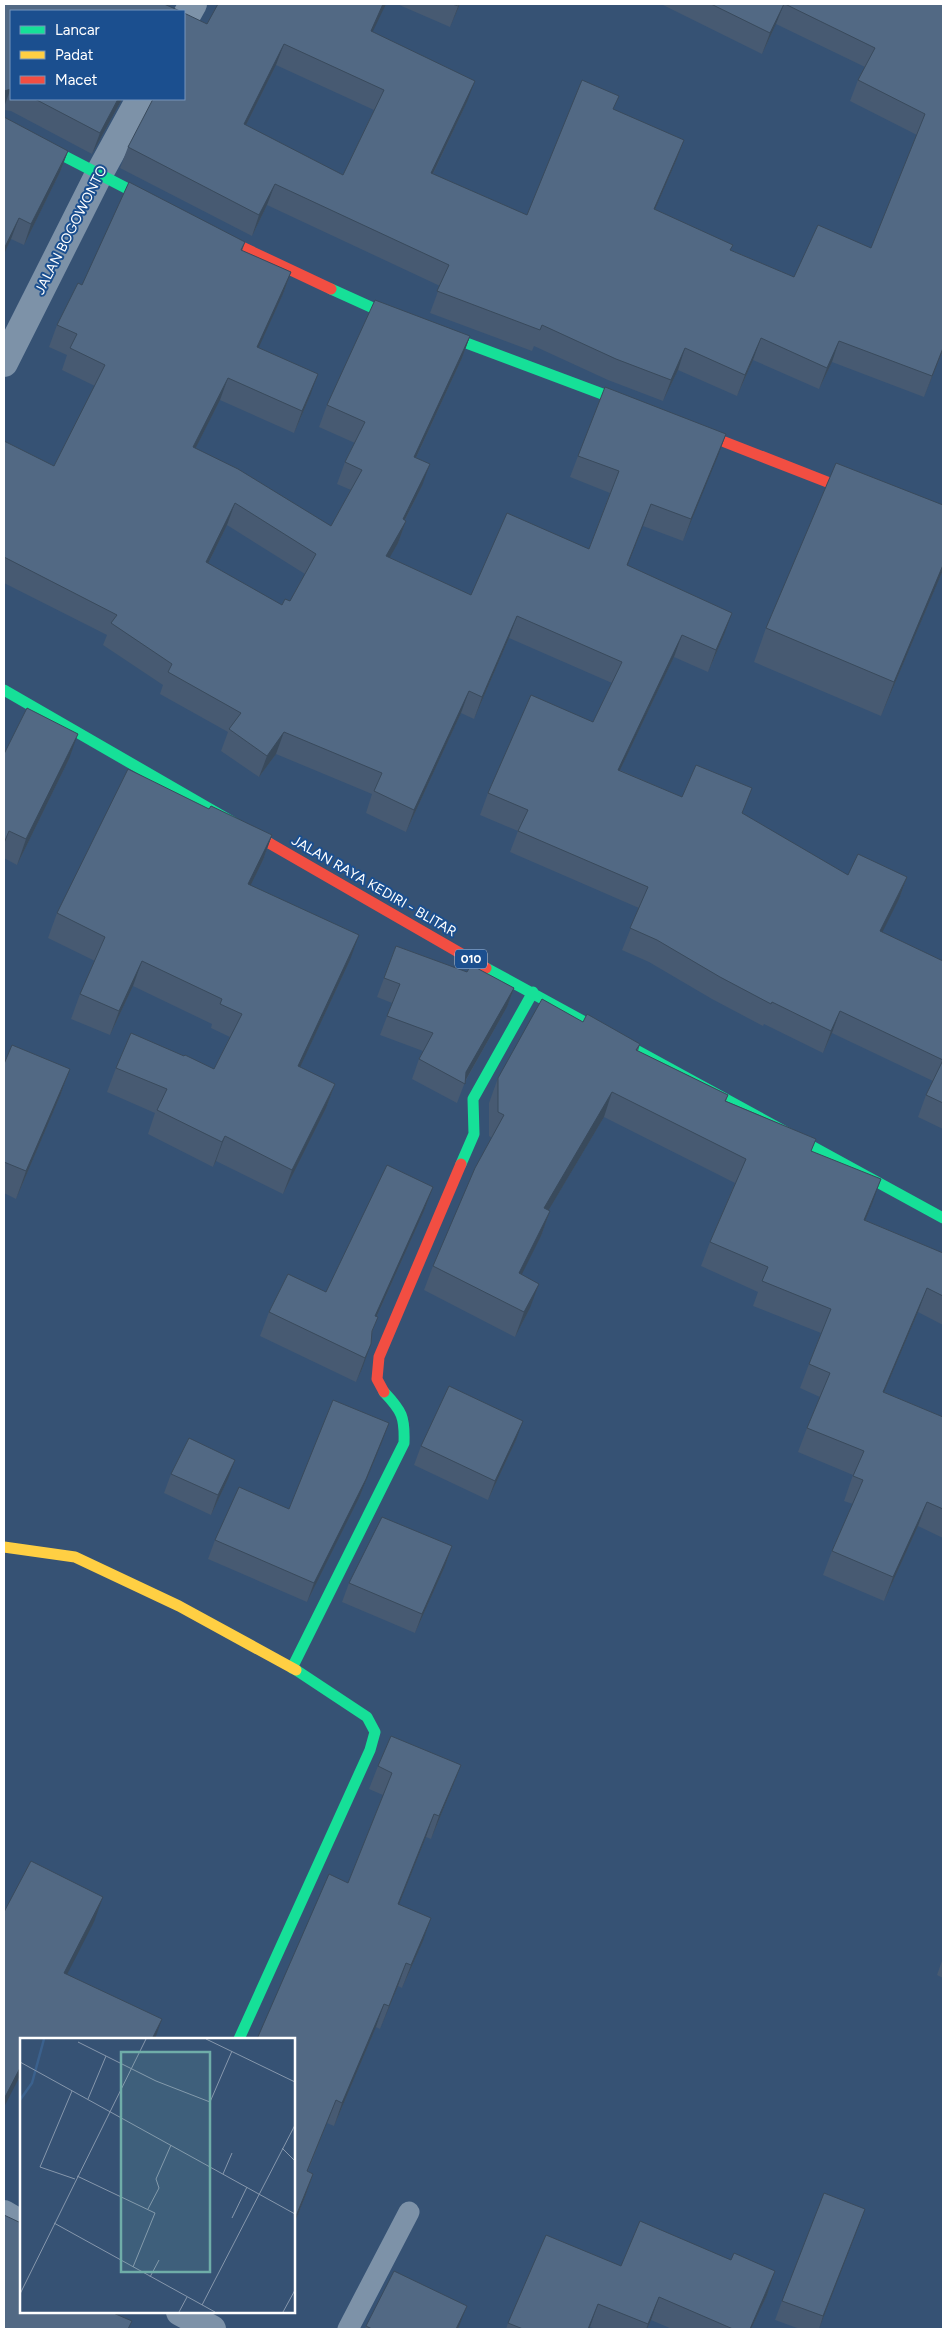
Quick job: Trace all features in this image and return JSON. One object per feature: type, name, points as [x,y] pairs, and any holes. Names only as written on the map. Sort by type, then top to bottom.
[{"type":"street","points":[[185,18],[193,4]]},
{"type":"street","name":"JALAN BOGOWONTO","points":[[4,363],[99,174],[139,100]]},
{"type":"street","points":[[4,125],[166,209]]},
{"type":"street","points":[[200,227],[373,308],[647,411]]},
{"type":"street","points":[[674,422],[873,500]]},
{"type":"street","name":"JALAN RAYA KEDIRI - BLITAR","points":[[4,690],[497,974],[943,1218]]},
{"type":"street","points":[[292,1668],[404,1443],[406,1422],[396,1405],[383,1391],[377,1379],[379,1357],[474,1134],[473,1099],[533,992]]},
{"type":"street","points":[[4,1547],[75,1557],[179,1606],[292,1668],[367,1717],[375,1732],[370,1750],[239,2038]]},
{"type":"street","points":[[4,2214],[20,2223]]},
{"type":"street","points":[[182,2313],[212,2329]]},
{"type":"lane","points":[[348,2329],[409,2212]]},
{"type":"building","points":[[4,4],[164,4],[178,10],[10,10],[10,89],[4,91]]},
{"type":"building","points":[[218,4],[383,4],[371,31],[475,81],[431,173],[527,215],[582,80],[619,96],[613,109],[684,140],[654,209],[733,245],[730,250],[794,277],[818,225],[871,248],[925,114],[858,80],[875,48],[785,4],[943,4],[943,348],[932,376],[839,341],[827,368],[761,338],[745,375],[685,348],[671,380],[616,359],[542,325],[540,330],[437,291],[449,265],[275,184],[259,215],[128,147],[152,100],[185,100],[185,13],[207,24]],"holes":[[[284,44],[384,90],[343,175],[244,124]]]},
{"type":"building","points":[[711,4],[784,4],[770,33]]},
{"type":"building","points":[[37,100],[117,100],[100,133]]},
{"type":"building","points":[[4,117],[68,151],[31,224],[19,218],[4,249]]},
{"type":"building","points":[[129,182],[245,242],[241,250],[291,272],[257,347],[318,374],[302,411],[228,378],[193,447],[238,469],[331,526],[362,470],[345,462],[365,422],[327,405],[375,300],[470,336],[414,457],[430,464],[403,519],[406,521],[386,556],[471,595],[507,513],[589,549],[619,471],[578,456],[605,387],[726,434],[691,519],[651,504],[627,565],[732,613],[716,650],[682,635],[618,770],[682,797],[696,765],[752,788],[742,813],[848,875],[858,854],[907,877],[880,931],[943,961],[943,1060],[840,1011],[831,1031],[772,1002],[771,1004],[720,977],[657,940],[630,928],[648,887],[518,831],[528,810],[488,793],[531,695],[593,722],[622,662],[517,616],[482,697],[469,691],[414,810],[374,791],[382,773],[284,732],[267,756],[229,729],[241,713],[168,672],[172,664],[111,623],[117,615],[4,557],[4,441],[54,466],[105,365],[70,348],[77,334],[57,325],[78,283],[82,285]],"holes":[[[235,503],[316,554],[290,601],[285,599],[282,605],[206,562]]]},
{"type":"building","points":[[836,463],[943,505],[943,565],[894,682],[766,628]]},
{"type":"building","points":[[27,708],[78,734],[26,839],[9,831],[4,843],[4,754]]},
{"type":"building","points":[[128,769],[209,809],[211,806],[272,835],[248,884],[359,935],[298,1066],[335,1084],[292,1170],[225,1136],[222,1142],[157,1110],[167,1089],[116,1068],[131,1033],[214,1069],[242,1014],[220,1004],[222,999],[142,961],[119,1011],[80,994],[105,937],[57,913]]},
{"type":"building","points":[[396,946],[467,972],[471,965],[514,988],[466,1072],[465,1084],[419,1059],[433,1033],[387,1016],[400,984],[384,978]]},
{"type":"building","points":[[542,999],[583,1022],[587,1014],[640,1044],[636,1050],[728,1095],[725,1101],[816,1139],[811,1151],[881,1179],[864,1220],[943,1253],[943,1296],[927,1288],[883,1392],[943,1417],[943,1509],[927,1502],[893,1577],[832,1551],[863,1480],[853,1476],[864,1451],[807,1428],[830,1373],[809,1364],[831,1309],[762,1281],[768,1267],[710,1242],[746,1159],[612,1092],[544,1208],[550,1211],[519,1273],[539,1284],[524,1312],[433,1266],[475,1168],[504,1115],[498,1112],[498,1078]]},
{"type":"building","points":[[12,1045],[70,1069],[26,1171],[4,1162],[4,1064]]},
{"type":"building","points":[[943,1060],[943,1103],[926,1095]]},
{"type":"building","points":[[387,1165],[433,1187],[375,1316],[378,1317],[365,1358],[269,1312],[288,1274],[326,1292]]},
{"type":"building","points":[[449,1386],[523,1421],[495,1481],[421,1446]]},
{"type":"building","points":[[333,1400],[389,1423],[366,1479],[314,1583],[215,1540],[239,1487],[289,1509]]},
{"type":"building","points":[[189,1438],[235,1460],[218,1495],[171,1474]]},
{"type":"building","points":[[382,1517],[452,1546],[422,1614],[349,1583]]},
{"type":"building","points":[[391,1736],[461,1765],[439,1816],[434,1814],[398,1904],[431,1918],[411,1965],[406,1963],[389,2006],[384,2004],[342,2103],[336,2100],[307,2171],[313,2174],[295,2219],[295,2038],[257,2038],[329,1874],[348,1883],[392,1773],[378,1766]]},
{"type":"building","points":[[31,1861],[103,1897],[64,1973],[162,2019],[152,2038],[20,2038],[20,2068],[4,2099],[4,1912]]},
{"type":"building","points":[[824,2193],[865,2209],[823,2316],[782,2301]]},
{"type":"building","points":[[4,2215],[20,2223],[20,2313],[113,2313],[132,2321],[128,2329],[4,2329]]},
{"type":"building","points":[[640,2221],[731,2260],[734,2253],[775,2271],[750,2329],[733,2329],[659,2297],[648,2324],[598,2304],[588,2329],[523,2329],[508,2323],[546,2235],[621,2266]]},
{"type":"building","points":[[394,2271],[467,2306],[456,2329],[372,2329],[366,2326]]},
{"type":"traffic: fast","points":[[4,125],[159,205]]},
{"type":"traffic: fast","points":[[331,289],[373,308],[637,407]]},
{"type":"traffic: fast","points":[[4,690],[269,843]]},
{"type":"traffic: fast","points":[[486,968],[943,1218]]},
{"type":"traffic: fast","points":[[461,1164],[474,1134],[473,1099],[533,992]]},
{"type":"traffic: fast","points":[[292,1668],[404,1443],[403,1420],[395,1404],[384,1392]]},
{"type":"traffic: fast","points":[[239,2038],[370,1750],[375,1732],[367,1717],[296,1670]]},
{"type":"traffic: slow","points":[[4,1547],[75,1557],[179,1606],[296,1670]]},
{"type":"traffic: jam","points":[[210,232],[331,289]]},
{"type":"traffic: jam","points":[[689,428],[863,496]]},
{"type":"traffic: jam","points":[[269,843],[486,968]]},
{"type":"traffic: jam","points":[[384,1392],[377,1379],[379,1357],[461,1164]]}]
